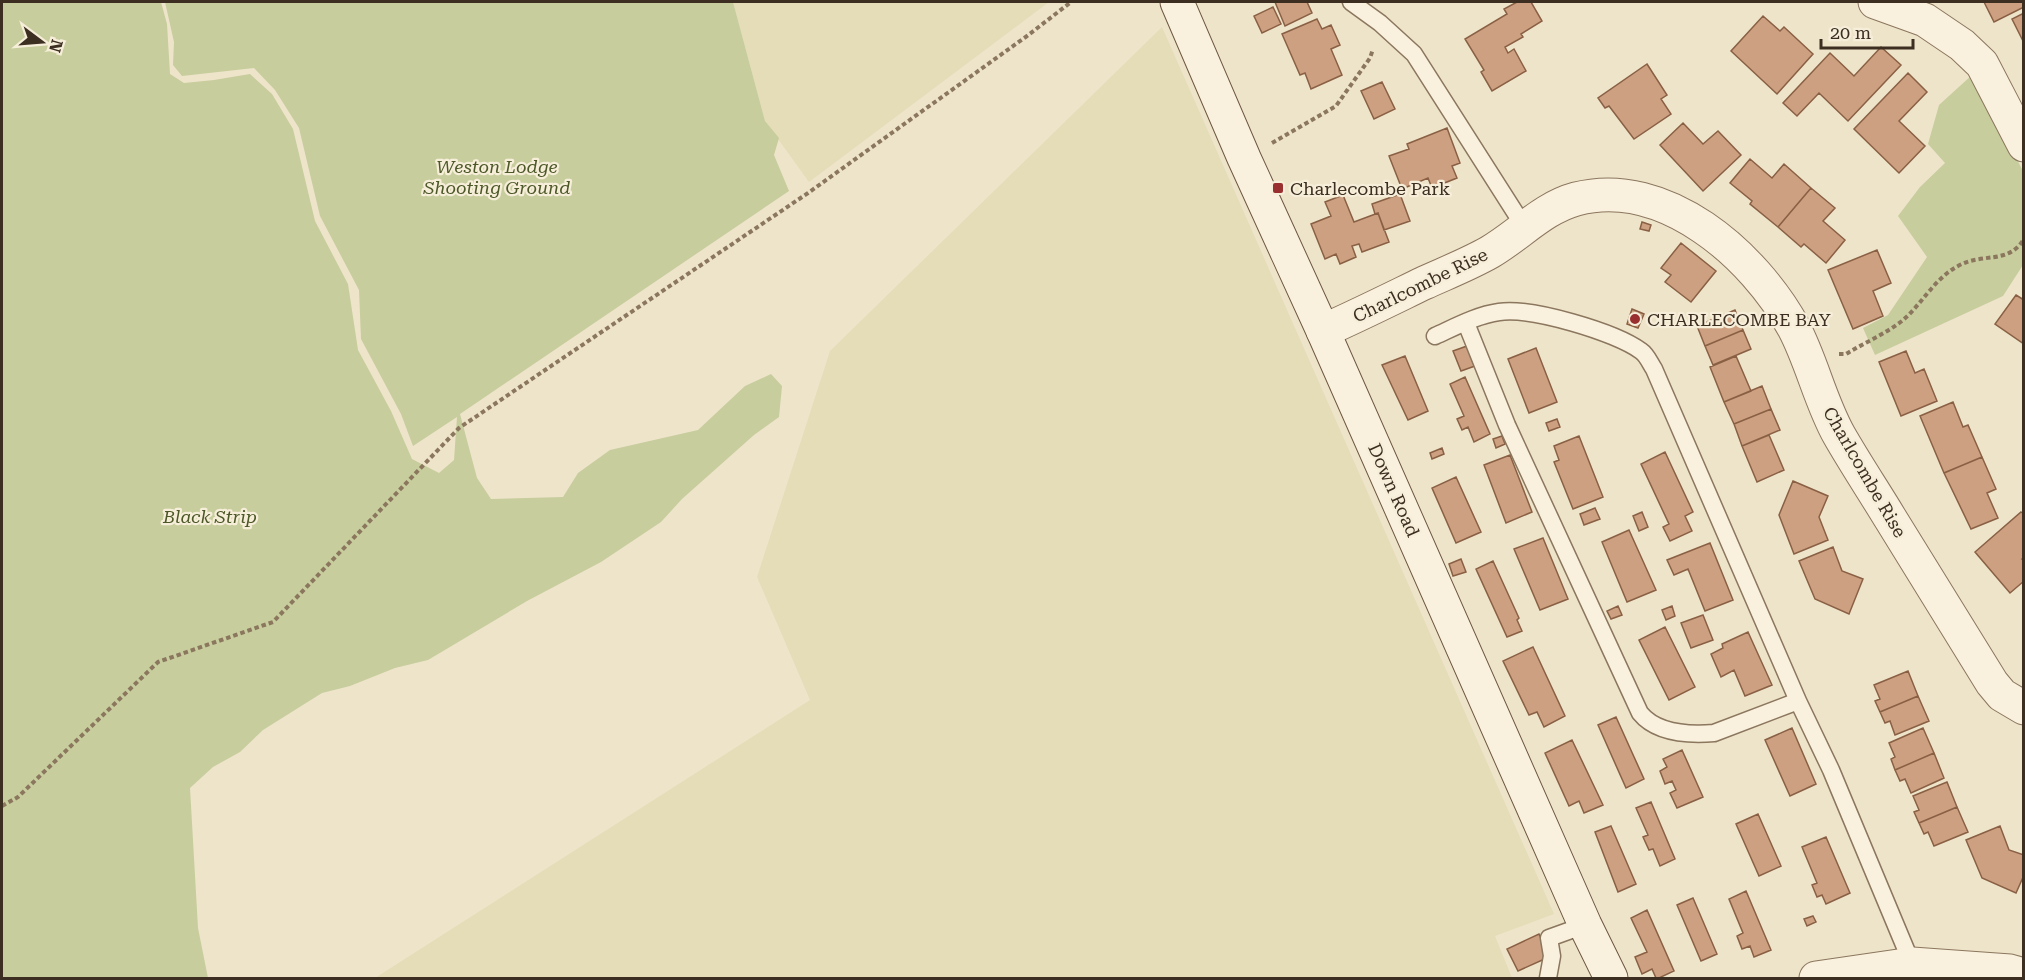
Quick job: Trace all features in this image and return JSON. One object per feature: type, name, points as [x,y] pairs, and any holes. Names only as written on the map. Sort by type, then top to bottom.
[{"type":"street","name":"Down Road","points":[[1177,2],[1585,925],[1611,978]]},
{"type":"street","points":[[1876,2],[1925,20],[1962,45],[1982,64],[2024,145]]},
{"type":"street","name":"Charlcombe Rise","points":[[1323,331],[1483,255],[1542,214],[1575,199],[1624,195],[1641,198],[1672,209],[1716,238],[1771,290],[1796,331],[1839,434],[1992,683],[2002,695],[2024,708]]},
{"type":"street","points":[[1816,978],[1912,964],[2010,971],[2024,975]]},
{"type":"lane","points":[[1352,2],[1380,23],[1414,54],[1525,228]]},
{"type":"lane","points":[[1435,336],[1502,311],[1539,314],[1584,326],[1627,342],[1643,352],[1654,369],[1798,701],[1831,770],[1912,964]]},
{"type":"lane","points":[[1466,323],[1507,424],[1640,713],[1647,722],[1666,730],[1684,733],[1714,733],[1798,701]]},
{"type":"lane","points":[[1548,978],[1552,956],[1550,938],[1585,925]]},
{"type":"path","points":[[2,806],[18,797],[158,662],[273,622],[459,428],[808,193],[1071,2]]},
{"type":"path","points":[[1244,158],[1336,105],[1370,58],[1380,23]]},
{"type":"path","points":[[1806,356],[1827,347],[1841,355],[1846,354],[1903,320],[1941,277],[1950,271],[1973,259],[2005,256],[2017,248],[2024,239]]},
{"type":"shaded area","points":[[733,2],[1049,2],[809,182],[765,121]]},
{"type":"shaded area","points":[[1162,27],[1554,914],[1495,936],[1512,978],[375,978],[810,700],[757,577],[830,351]]},
{"type":"green space","name":"Black Strip","points":[[2,2],[161,2],[167,24],[170,74],[184,83],[250,74],[272,94],[293,129],[315,221],[348,284],[358,350],[391,411],[412,459],[439,473],[454,460],[457,417],[413,446],[401,414],[361,339],[359,290],[320,216],[299,128],[275,90],[254,68],[182,76],[173,65],[174,42],[165,2],[733,2],[765,121],[779,138],[774,155],[789,191],[460,414],[477,478],[491,499],[563,497],[578,473],[610,450],[698,430],[745,386],[771,374],[782,386],[779,417],[754,435],[682,499],[661,522],[601,562],[527,601],[428,660],[395,668],[350,686],[322,693],[263,730],[240,752],[213,767],[190,788],[198,928],[208,978],[2,978]]},
{"type":"green space","points":[[1972,75],[2023,171],[2023,265],[2003,296],[1875,355],[1863,328],[1888,315],[1927,257],[1898,216],[1920,187],[1945,163],[1928,144],[1939,105]]},
{"type":"building","points":[[1275,2],[1307,2],[1312,13],[1285,26]]},
{"type":"building","points":[[1517,2],[1531,2],[1542,21],[1521,34],[1523,37],[1505,47],[1508,53],[1514,49],[1526,71],[1492,91],[1481,72],[1484,70],[1465,39],[1507,14],[1504,9]]},
{"type":"building","points":[[1984,2],[2024,2],[2024,7],[1994,22]]},
{"type":"building","points":[[1273,7],[1281,24],[1262,33],[1254,16]]},
{"type":"building","points":[[2024,13],[2024,43],[2012,19]]},
{"type":"building","points":[[1763,16],[1780,31],[1784,27],[1813,54],[1777,94],[1731,51]]},
{"type":"building","points":[[1317,19],[1322,29],[1331,25],[1340,45],[1331,49],[1342,75],[1311,89],[1305,73],[1300,75],[1282,34]]},
{"type":"building","points":[[1881,47],[1901,65],[1848,121],[1819,93],[1797,116],[1783,103],[1830,53],[1854,76]]},
{"type":"building","points":[[1647,64],[1667,95],[1661,99],[1671,114],[1634,139],[1609,106],[1605,108],[1598,98]]},
{"type":"building","points":[[1908,73],[1927,92],[1899,121],[1925,146],[1899,173],[1854,129]]},
{"type":"building","points":[[1382,82],[1395,109],[1374,119],[1361,91]]},
{"type":"building","points":[[1683,123],[1703,144],[1718,131],[1741,155],[1703,191],[1660,145]]},
{"type":"building","points":[[1447,128],[1460,163],[1452,166],[1457,178],[1432,188],[1428,178],[1402,189],[1389,156],[1409,149],[1407,144]]},
{"type":"building","points":[[1750,159],[1772,178],[1784,164],[1811,188],[1778,227],[1750,204],[1752,201],[1730,183]]},
{"type":"building","points":[[1811,188],[1835,208],[1823,221],[1845,240],[1826,263],[1804,244],[1801,247],[1778,227]]},
{"type":"building","points":[[1400,194],[1410,221],[1384,230],[1372,204]]},
{"type":"building","points":[[1343,195],[1354,222],[1378,213],[1389,242],[1362,252],[1359,244],[1352,246],[1356,257],[1340,264],[1336,254],[1325,259],[1311,224],[1331,216],[1325,202]]},
{"type":"building","points":[[1642,222],[1651,225],[1649,231],[1640,229]]},
{"type":"building","points":[[1681,243],[1716,271],[1691,302],[1665,282],[1671,275],[1661,268]]},
{"type":"building","points":[[1877,250],[1891,283],[1873,291],[1883,316],[1853,329],[1828,270]]},
{"type":"building","points":[[2016,295],[2024,300],[2024,344],[1995,324]]},
{"type":"building","name":"CHARLECOMBE BAY","points":[[1632,309],[1644,314],[1638,328],[1627,324]]},
{"type":"building","points":[[1735,310],[1743,330],[1705,346],[1697,326]]},
{"type":"building","points":[[1743,330],[1751,349],[1713,365],[1705,346]]},
{"type":"building","points":[[1467,346],[1475,366],[1461,371],[1453,351]]},
{"type":"building","points":[[1536,348],[1557,402],[1529,413],[1508,359]]},
{"type":"building","points":[[1906,351],[1915,373],[1924,369],[1937,401],[1901,416],[1879,362]]},
{"type":"building","points":[[1405,356],[1428,411],[1408,420],[1382,365]]},
{"type":"building","points":[[1736,356],[1751,391],[1724,402],[1710,367]]},
{"type":"building","points":[[1465,377],[1490,434],[1474,442],[1468,427],[1462,430],[1457,419],[1464,416],[1450,384]]},
{"type":"building","points":[[1762,386],[1771,409],[1734,424],[1724,402]]},
{"type":"building","points":[[1953,402],[1963,427],[1968,425],[1982,457],[1944,473],[1920,416]]},
{"type":"building","points":[[1771,409],[1780,430],[1742,446],[1734,424]]},
{"type":"building","points":[[1557,419],[1560,427],[1549,431],[1546,423]]},
{"type":"building","points":[[1769,435],[1784,470],[1757,482],[1742,446]]},
{"type":"building","points":[[1502,436],[1505,444],[1496,448],[1493,439]]},
{"type":"building","points":[[1579,436],[1603,497],[1573,509],[1554,462],[1559,460],[1554,446]]},
{"type":"building","points":[[1442,448],[1444,454],[1432,459],[1430,453]]},
{"type":"building","points":[[1665,452],[1693,512],[1685,516],[1692,531],[1670,541],[1663,527],[1669,524],[1641,464]]},
{"type":"building","points":[[1510,455],[1532,512],[1506,523],[1484,465]]},
{"type":"building","points":[[1982,457],[1996,489],[1987,493],[1998,518],[1971,529],[1944,473]]},
{"type":"building","points":[[1456,477],[1481,532],[1456,543],[1432,488]]},
{"type":"building","points":[[1793,481],[1828,496],[1819,517],[1828,540],[1794,554],[1779,515]]},
{"type":"building","points":[[1595,508],[1600,519],[1584,525],[1580,514]]},
{"type":"building","points":[[1642,512],[1648,527],[1639,531],[1633,516]]},
{"type":"building","points":[[2021,512],[2024,514],[2024,557],[2022,559],[2024,560],[2024,581],[2010,593],[1975,552]]},
{"type":"building","points":[[1629,530],[1656,590],[1627,602],[1602,542]]},
{"type":"building","points":[[1543,538],[1568,599],[1540,610],[1514,549]]},
{"type":"building","points":[[1710,543],[1733,600],[1705,611],[1688,569],[1674,575],[1667,560]]},
{"type":"building","points":[[1833,547],[1842,571],[1863,579],[1849,614],[1815,599],[1799,561]]},
{"type":"building","points":[[1461,559],[1466,572],[1453,576],[1449,564]]},
{"type":"building","points":[[1493,561],[1519,618],[1517,620],[1522,631],[1507,637],[1476,569]]},
{"type":"building","points":[[1618,606],[1622,615],[1611,619],[1607,611]]},
{"type":"building","points":[[1672,606],[1675,616],[1666,620],[1662,610]]},
{"type":"building","points":[[1703,615],[1713,640],[1691,648],[1681,623]]},
{"type":"building","points":[[1665,627],[1695,687],[1669,700],[1639,640]]},
{"type":"building","points":[[1748,632],[1772,685],[1745,696],[1734,670],[1721,677],[1711,654],[1723,648],[1722,644]]},
{"type":"building","points":[[1533,647],[1565,716],[1544,727],[1537,712],[1529,715],[1503,661]]},
{"type":"building","points":[[1908,671],[1918,696],[1880,712],[1875,701],[1880,699],[1874,685]]},
{"type":"building","points":[[1918,696],[1929,721],[1895,735],[1890,721],[1885,723],[1880,712]]},
{"type":"building","points":[[1616,717],[1644,779],[1626,788],[1598,725]]},
{"type":"building","points":[[1792,728],[1816,784],[1790,796],[1765,740]]},
{"type":"building","points":[[1923,728],[1934,753],[1895,770],[1891,759],[1895,757],[1889,743]]},
{"type":"building","points":[[1572,740],[1603,805],[1584,813],[1579,801],[1569,806],[1545,753]]},
{"type":"building","points":[[1682,750],[1703,797],[1677,808],[1670,793],[1676,790],[1672,781],[1665,784],[1660,771],[1667,767],[1663,759]]},
{"type":"building","points":[[1934,753],[1944,778],[1911,793],[1905,779],[1900,781],[1895,770]]},
{"type":"building","points":[[1947,782],[1957,807],[1919,823],[1914,812],[1919,810],[1913,796]]},
{"type":"building","points":[[1651,802],[1675,859],[1660,866],[1653,849],[1649,850],[1643,837],[1648,835],[1636,808]]},
{"type":"building","points":[[1957,807],[1968,832],[1934,846],[1928,832],[1924,834],[1919,823]]},
{"type":"building","points":[[1758,814],[1781,866],[1759,876],[1736,824]]},
{"type":"building","points":[[1611,826],[1636,884],[1618,892],[1595,832]]},
{"type":"building","points":[[2000,826],[2009,850],[2024,855],[2024,875],[2016,893],[1982,878],[1966,840]]},
{"type":"building","points":[[1826,837],[1850,893],[1826,904],[1822,895],[1817,897],[1812,885],[1817,883],[1802,847]]},
{"type":"building","points":[[1746,891],[1771,950],[1754,957],[1750,946],[1742,949],[1737,936],[1743,933],[1729,899]]},
{"type":"building","points":[[1693,898],[1717,954],[1701,961],[1677,905]]},
{"type":"building","points":[[1647,910],[1674,971],[1659,978],[1656,978],[1652,969],[1642,974],[1635,957],[1647,952],[1631,918]]},
{"type":"building","points":[[1813,916],[1816,922],[1807,926],[1804,919]]},
{"type":"building","points":[[1539,934],[1549,957],[1518,971],[1507,949]]},
{"type":"place","name":"Charlecombe Park","points":[[1278,188]]},
{"type":"place","name":"CHARLECOMBE BAY","points":[[1635,319]]},
{"type":"park label","name":"Weston Lodge Shooting Ground","points":[[497,176]]}]
